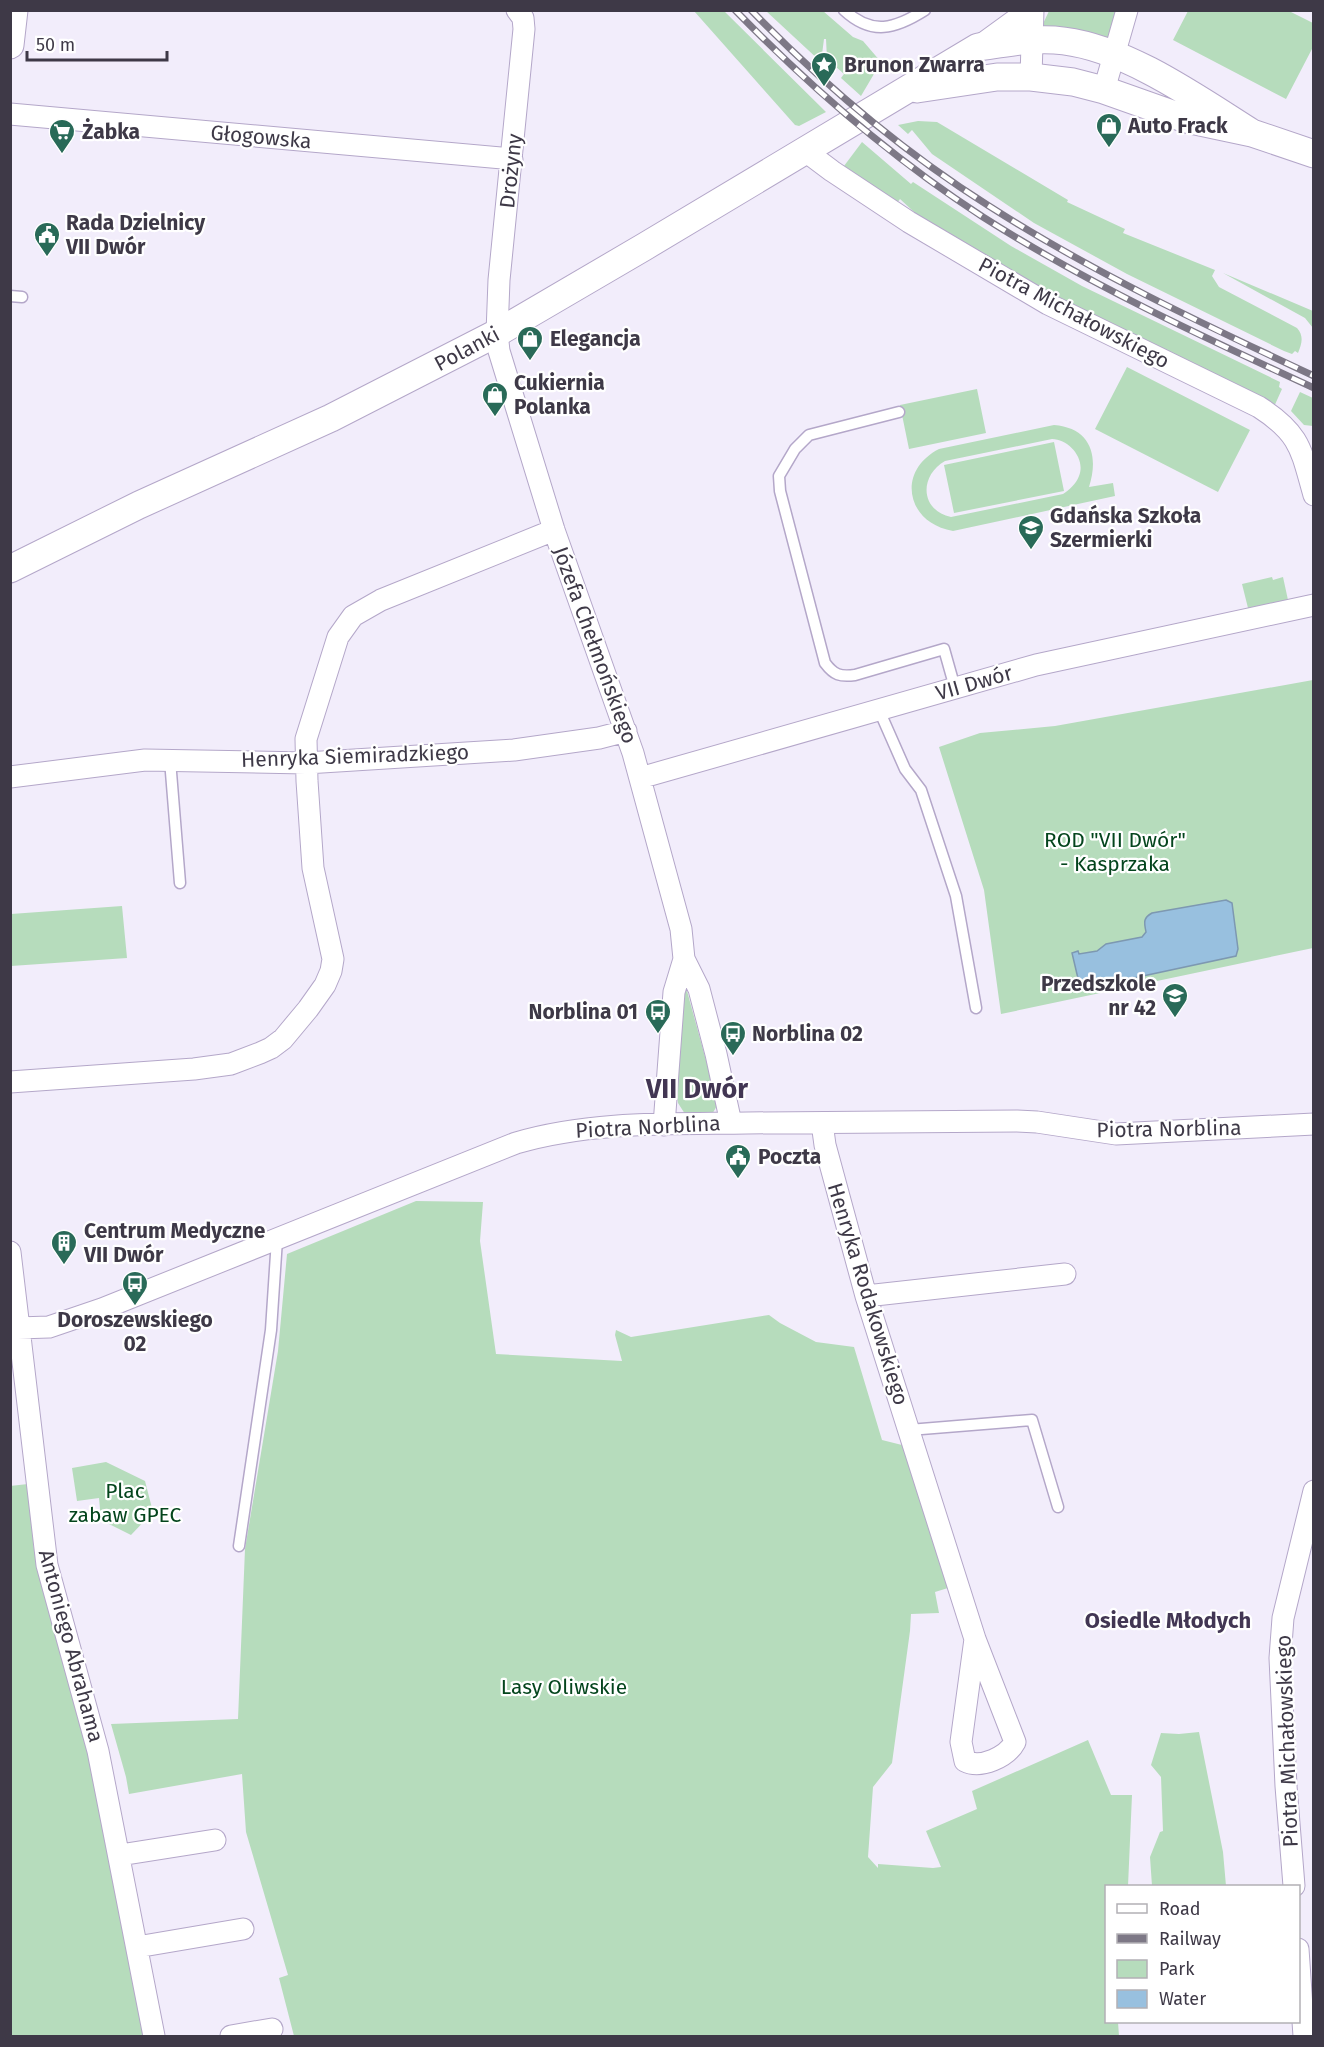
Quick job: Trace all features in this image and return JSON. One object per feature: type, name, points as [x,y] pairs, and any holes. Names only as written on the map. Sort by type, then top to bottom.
[{"type":"street","points":[[10,45],[15,10]]},
{"type":"street","name":"Drożyny","points":[[497,333],[499,280],[524,29],[523,18],[517,10]]},
{"type":"street","points":[[1031,10],[1031,77]]},
{"type":"street","points":[[978,47],[1031,10]]},
{"type":"street","points":[[1104,90],[1116,56],[1127,10]]},
{"type":"street","points":[[978,47],[1032,40],[1064,41],[1096,48],[1188,93],[1252,133]]},
{"type":"street","name":"Polanki","points":[[10,569],[139,505],[331,418],[497,333],[978,47]]},
{"type":"street","points":[[904,91],[997,77],[1031,77],[1073,82],[1104,90],[1186,119],[1252,133],[1314,154]]},
{"type":"street","name":"Głogowska","points":[[10,114],[512,159]]},
{"type":"street","name":"Piotra Michałowskiego","points":[[804,150],[909,222],[1048,304],[1259,407],[1275,417],[1296,439],[1314,495]]},
{"type":"street","name":"Józefa Chełmońskiego","points":[[497,333],[505,374],[554,530],[626,731],[640,778],[681,929],[684,959],[699,989],[717,1054],[731,1123]]},
{"type":"street","points":[[10,1082],[143,1074],[231,1064],[271,1048],[283,1039],[325,985],[333,959],[313,868],[306,739],[338,637],[353,616],[381,600],[554,530]]},
{"type":"street","name":"VII Dwór","points":[[640,778],[1036,666],[1314,605]]},
{"type":"street","name":"Henryka Siemiradzkiego","points":[[10,777],[146,760],[306,763],[514,750],[599,738],[626,731]]},
{"type":"street","name":"Józefa Chełmońskiego","points":[[664,1125],[674,992],[684,959]]},
{"type":"street","name":"Piotra Norblina","points":[[14,1327],[49,1327],[102,1309],[417,1181],[540,1136],[569,1131],[731,1123],[1017,1121],[1116,1134],[1314,1124]]},
{"type":"street","name":"Henryka Rodakowskiego","points":[[822,1123],[825,1146],[866,1296],[975,1639],[1015,1742],[1012,1748],[999,1756],[976,1765],[965,1761],[962,1756],[961,1742],[975,1639]]},
{"type":"street","name":"Antoniego Abrahama","points":[[10,1252],[14,1327],[47,1564],[99,1751],[154,2037]]},
{"type":"street","points":[[866,1296],[1065,1274]]},
{"type":"street","name":"Piotra Michałowskiego","points":[[1294,1885],[1286,1786],[1280,1658],[1283,1618],[1310,1521],[1314,1491]]},
{"type":"street","points":[[120,1855],[214,1840]]},
{"type":"street","points":[[137,1947],[243,1929]]},
{"type":"street","points":[[1300,1970],[1303,2035]]},
{"type":"street","points":[[231,2037],[272,2029]]},
{"type":"lane","points":[[844,10],[862,23],[885,27],[902,24],[925,10]]},
{"type":"lane","points":[[899,412],[809,435],[795,449],[779,476],[780,491],[825,663],[832,672],[841,677],[855,675],[944,649],[955,688]]},
{"type":"lane","points":[[879,710],[905,769],[921,790],[953,886],[976,1008]]},
{"type":"lane","points":[[170,760],[180,883]]},
{"type":"lane","points":[[239,1546],[271,1330],[277,1239]]},
{"type":"lane","name":"Henryka Rodakowskiego","points":[[909,1430],[1032,1420],[1058,1507]]},
{"type":"green space","points":[[694,11],[724,11],[826,112],[799,126],[795,125]]},
{"type":"green space","points":[[766,11],[823,11],[853,37],[863,41],[881,62],[861,96],[841,78],[844,74],[827,59],[826,39],[824,39],[821,62]]},
{"type":"green space","points":[[1049,11],[1116,11],[1109,41],[1041,28]]},
{"type":"green space","points":[[1188,11],[1289,11],[1313,23],[1313,47],[1286,99],[1173,40]]},
{"type":"green space","points":[[918,121],[937,122],[1068,200],[1067,202],[1125,229],[1123,233],[1215,270],[1212,276],[1219,287],[1297,328],[1302,340],[1298,353],[1295,351],[1292,354],[1284,351],[1127,274],[1034,223],[932,154],[912,130],[908,134],[898,125]]},
{"type":"green space","points":[[862,142],[911,184],[913,182],[1011,246],[1082,286],[1280,382],[1279,387],[1282,389],[1273,409],[1081,315],[928,225],[900,199],[894,207],[841,170]]},
{"type":"green space","points":[[1223,273],[1313,311],[1313,328],[1305,318]]},
{"type":"green space","points":[[1127,367],[1250,430],[1218,492],[1095,429]]},
{"type":"green space","points":[[977,389],[986,433],[909,449],[900,405]]},
{"type":"green space","points":[[1300,392],[1313,398],[1313,426],[1304,425],[1291,411]]},
{"type":"green space","points":[[1054,425],[1067,427],[1084,438],[1089,445],[1093,465],[1089,487],[1113,483],[1115,496],[953,531],[937,526],[925,518],[912,495],[912,483],[916,470],[925,459],[939,449]],"holes":[[[1052,439],[1070,446],[1074,451],[1081,470],[1078,479],[1063,494],[951,517],[933,507],[929,500],[927,483],[937,467],[945,461]]]},
{"type":"green space","points":[[1054,442],[1064,491],[954,513],[944,465]]},
{"type":"green space","points":[[1272,577],[1273,580],[1283,577],[1288,600],[1248,608],[1242,584]]},
{"type":"green space","name":"ROD \"VII Dwór\" - Kasprzaka","points":[[1313,680],[1313,948],[1001,1014],[984,890],[939,747],[980,733],[1055,726]]},
{"type":"green space","points":[[122,906],[127,958],[11,966],[11,914]]},
{"type":"green space","points":[[687,991],[718,1104],[711,1116],[685,1114],[678,1103],[683,992]]},
{"type":"green space","name":"Lasy Oliwskie","points":[[416,1201],[483,1202],[480,1241],[496,1354],[622,1361],[615,1335],[616,1330],[631,1337],[769,1315],[816,1342],[854,1347],[882,1440],[906,1446],[948,1588],[935,1592],[939,1613],[911,1614],[892,1763],[873,1787],[868,1857],[878,1868],[878,1864],[941,1867],[926,1831],[977,1809],[972,1791],[1088,1740],[1111,1795],[1132,1795],[1128,1885],[1105,1885],[1105,2023],[1118,2023],[1119,2036],[294,2036],[279,1978],[288,1975],[246,1832],[242,1774],[129,1794],[111,1724],[238,1719],[245,1549],[278,1351],[287,1254]]},
{"type":"green space","name":"Plac zabaw GPEC","points":[[106,1462],[145,1481],[153,1512],[131,1535],[101,1520],[99,1498],[77,1501],[72,1468]]},
{"type":"green space","points":[[28,1484],[34,1550],[98,1781],[143,2036],[11,2036],[10,1486]]},
{"type":"green space","points":[[1199,1732],[1223,1852],[1226,1885],[1152,1885],[1150,1857],[1160,1832],[1163,1831],[1161,1777],[1151,1765],[1161,1733]]},
{"type":"water","points":[[1226,900],[1232,903],[1238,949],[1236,956],[1087,988],[1080,987],[1072,953],[1097,951],[1106,944],[1142,937],[1146,932],[1146,919],[1152,913]]},
{"type":"railway","points":[[735,10],[853,121],[917,171],[983,217],[1104,287],[1187,329],[1314,388]]},
{"type":"railway","points":[[751,10],[806,64],[864,115],[925,163],[989,206],[1108,275],[1314,376]]},
{"type":"place","name":"Brunon Zwarra","points":[[824,88]]},
{"type":"place","name":"Auto Frack","points":[[1109,149]]},
{"type":"place","name":"Żabka","points":[[62,155]]},
{"type":"place","name":"Rada Dzielnicy VII Dwór","points":[[47,258]]},
{"type":"place","name":"Elegancja","points":[[530,362]]},
{"type":"place","name":"Cukiernia Polanka","points":[[495,418]]},
{"type":"place","name":"Gdańska Szkoła Szermierki","points":[[1031,551]]},
{"type":"place","name":"Przedszkole nr 42","points":[[1175,1019]]},
{"type":"place","name":"Norblina 01","points":[[658,1035]]},
{"type":"place","name":"Norblina 02","points":[[733,1057]]},
{"type":"place","name":"Poczta","points":[[738,1180]]},
{"type":"place","name":"Centrum Medyczne VII Dwór","points":[[64,1266]]},
{"type":"place","name":"Doroszewskiego 02","points":[[135,1307]]},
{"type":"district","name":"VII Dwór","points":[[697,1089]]},
{"type":"district","name":"Osiedle Młodych","points":[[1168,1620]]}]
